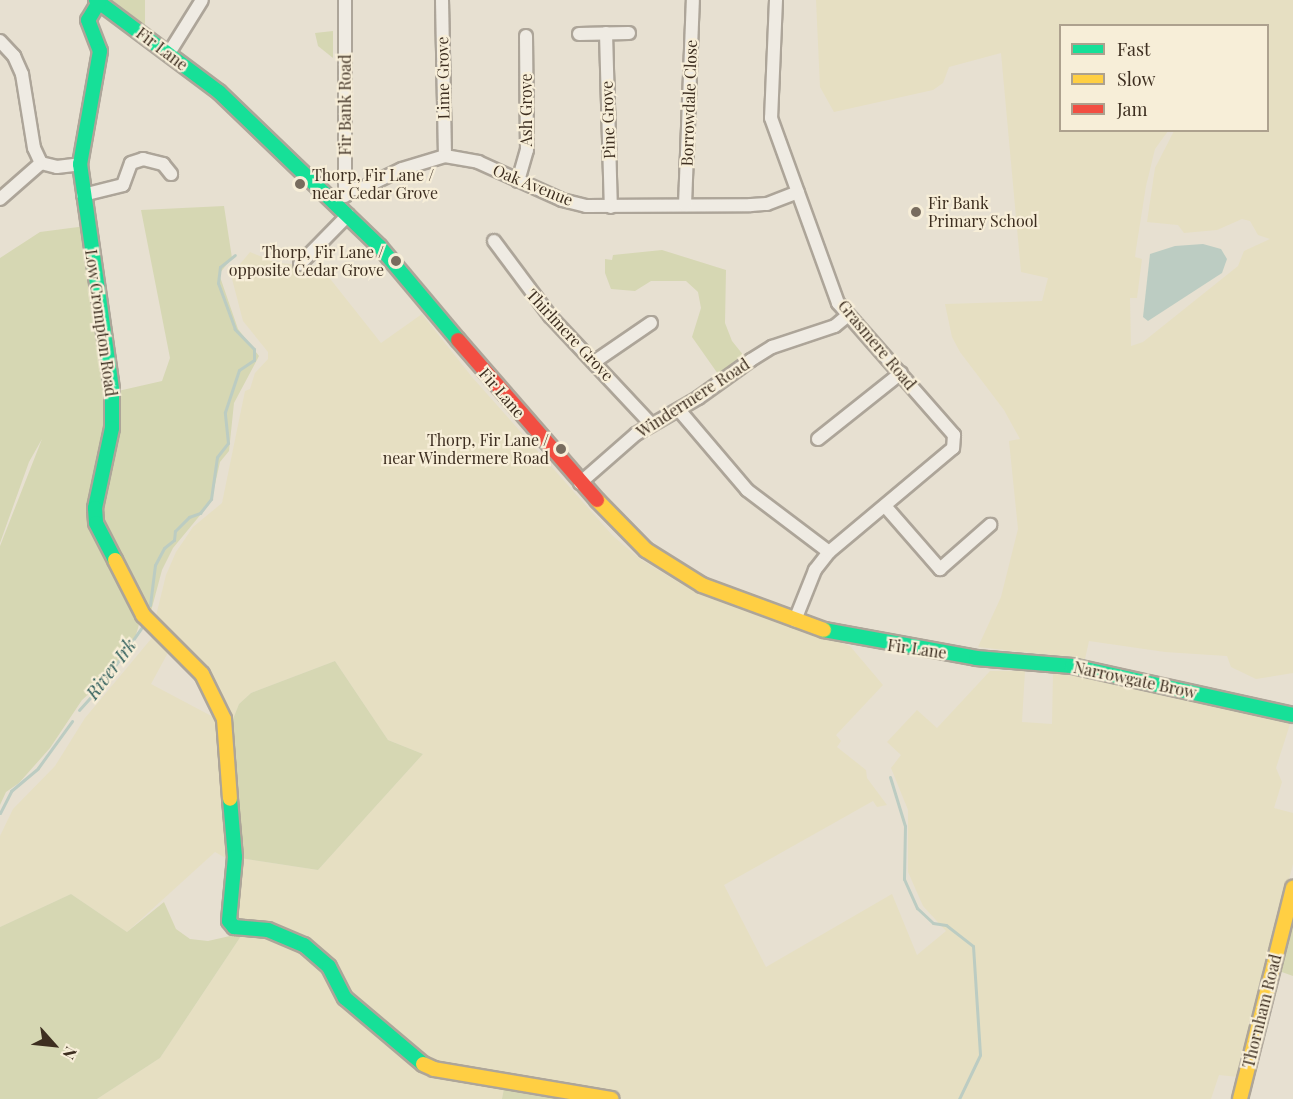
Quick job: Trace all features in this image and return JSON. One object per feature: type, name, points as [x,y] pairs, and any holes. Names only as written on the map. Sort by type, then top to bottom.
[{"type":"street","points":[[169,53],[202,0]]},
{"type":"street","name":"Fir Bank Road","points":[[345,0],[345,212]]},
{"type":"street","name":"Lime Grove","points":[[442,0],[445,156]]},
{"type":"street","name":"Borrowdale Close","points":[[685,205],[693,0]]},
{"type":"street","name":"Grasmere Road","points":[[776,0],[771,118],[838,303],[954,435],[953,448],[830,552],[815,570],[795,620]]},
{"type":"street","name":"Fir Lane","points":[[98,1],[219,93],[381,247],[580,483],[646,550],[702,585],[795,620],[861,640],[976,658]]},
{"type":"street","name":"Low Crompton Road","points":[[98,1],[88,20],[100,51],[80,164],[112,390],[112,428],[94,508],[96,523],[143,615],[202,674],[224,719],[235,857],[227,911],[229,921],[234,927],[268,930],[304,945],[329,967],[345,998],[419,1062],[434,1069],[611,1099]]},
{"type":"street","name":"Pine Grove","points":[[606,33],[611,207]]},
{"type":"street","points":[[579,34],[629,33]]},
{"type":"street","name":"Ash Grove","points":[[518,181],[527,150],[526,36]]},
{"type":"street","points":[[0,41],[14,56],[22,74],[34,148],[41,163]]},
{"type":"street","name":"Oak Avenue","points":[[346,190],[363,188],[402,169],[445,156],[478,162],[570,202],[611,207],[767,204],[798,192]]},
{"type":"street","points":[[83,195],[123,184],[131,163],[143,159],[163,164],[171,174]]},
{"type":"street","points":[[41,163],[57,167],[80,164]]},
{"type":"street","points":[[0,199],[41,163]]},
{"type":"street","points":[[300,264],[345,212]]},
{"type":"street","name":"Thirlmere Grove","points":[[494,241],[550,316],[651,424]]},
{"type":"street","name":"Windermere Road","points":[[580,483],[651,424],[679,410],[772,347],[835,326],[849,315]]},
{"type":"street","points":[[594,362],[651,323]]},
{"type":"street","points":[[818,439],[901,373]]},
{"type":"street","points":[[679,410],[747,490],[830,552]]},
{"type":"street","points":[[885,506],[940,569],[990,525]]},
{"type":"street","name":"Narrowgate Brow","points":[[976,658],[1072,666],[1293,715]]},
{"type":"street","name":"Thornham Road","points":[[1240,1099],[1293,888]]},
{"type":"shaded area","points":[[816,0],[1293,0],[1293,673],[1256,679],[1231,667],[1227,656],[1165,652],[1089,641],[1085,659],[978,647],[1001,597],[1018,529],[1009,441],[1020,439],[1004,410],[960,352],[952,337],[945,304],[1042,301],[1048,278],[1021,272],[1001,53],[949,67],[943,83],[933,90],[834,112],[820,87]],"holes":[[[1059,24],[1269,24],[1269,132],[1173,132],[1155,168],[1147,222],[1178,225],[1184,233],[1217,230],[1242,219],[1250,221],[1258,235],[1270,239],[1244,251],[1238,266],[1143,342],[1131,346],[1130,298],[1137,298],[1142,259],[1135,257],[1146,186],[1155,149],[1167,132],[1059,132]]]},
{"type":"shaded area","points":[[1203,244],[1221,249],[1227,259],[1222,273],[1148,321],[1143,317],[1150,254],[1175,246]]},
{"type":"shaded area","points":[[250,252],[277,263],[320,266],[381,343],[422,314],[472,377],[613,536],[640,559],[683,585],[850,646],[883,685],[836,735],[841,741],[837,747],[866,770],[867,778],[887,805],[877,807],[873,801],[724,885],[766,967],[892,894],[917,955],[946,931],[923,906],[908,872],[908,810],[891,768],[901,755],[887,742],[917,710],[937,728],[990,671],[1025,671],[1022,722],[1052,724],[1053,672],[1147,688],[1290,724],[1276,768],[1282,782],[1274,808],[1293,813],[1293,864],[1238,1077],[1219,1075],[1211,1099],[624,1099],[427,1063],[419,1057],[415,1064],[435,1073],[505,1083],[502,1099],[97,1099],[160,1058],[243,933],[295,945],[326,971],[338,966],[298,936],[239,923],[232,918],[229,910],[240,858],[318,870],[423,754],[388,740],[335,661],[251,693],[239,704],[231,724],[200,666],[155,620],[166,575],[176,552],[193,527],[222,503],[245,391],[250,389],[255,373],[268,359],[268,352],[243,321],[231,275]]},
{"type":"shaded area","points":[[156,633],[171,647],[151,684],[219,720],[231,861],[215,852],[127,932],[71,894],[0,927],[0,836],[13,809],[55,766],[85,718]]},
{"type":"green space","points":[[110,0],[145,0],[145,29],[110,4]]},
{"type":"green space","points":[[333,31],[333,58],[318,46],[315,33]]},
{"type":"green space","points":[[224,206],[232,258],[219,274],[238,329],[259,356],[234,403],[229,451],[220,462],[211,502],[173,548],[162,570],[150,615],[99,508],[118,391],[162,381],[170,358],[141,210]]},
{"type":"green space","points":[[86,226],[109,406],[92,506],[141,618],[135,638],[102,682],[82,700],[50,748],[19,783],[6,792],[0,805],[0,546],[42,439],[29,462],[0,543],[0,258],[40,232]]},
{"type":"green space","points":[[662,250],[726,270],[725,323],[732,341],[744,356],[718,374],[692,337],[701,308],[698,292],[686,281],[651,281],[635,291],[611,289],[605,273],[605,259],[612,260],[613,255]]},
{"type":"green space","points":[[335,661],[388,740],[423,754],[318,870],[240,858],[231,724],[239,704],[251,693]]},
{"type":"green space","points":[[71,894],[127,932],[164,902],[176,929],[190,939],[208,941],[243,933],[160,1058],[97,1099],[0,1099],[0,927]]},
{"type":"green space","points":[[1293,918],[1293,976],[1279,971]]},
{"type":"green space","points":[[505,1083],[598,1099],[502,1099]]},
{"type":"waterway","name":"River Irk","points":[[150,605],[155,565],[164,548],[174,540],[175,531],[189,517],[200,513],[211,499],[217,457],[228,443],[225,412],[239,370],[254,360],[254,349],[235,329],[218,283],[220,267],[235,255]]},
{"type":"waterway","name":"River Irk","points":[[79,710],[103,683],[142,627]]},
{"type":"waterway","name":"River Irk","points":[[0,813],[11,791],[38,768],[72,721]]},
{"type":"waterway","points":[[890,777],[905,826],[904,879],[917,908],[933,923],[946,925],[973,946],[980,1055],[959,1099]]},
{"type":"traffic: fast","points":[[96,0],[219,92],[380,247],[458,340]]},
{"type":"traffic: fast","points":[[99,2],[88,20],[100,51],[80,164],[112,390],[112,428],[95,508],[96,523],[115,560]]},
{"type":"traffic: fast","points":[[824,630],[976,658],[1072,666],[1293,715]]},
{"type":"traffic: fast","points":[[230,799],[235,857],[229,921],[234,927],[268,930],[304,945],[329,967],[345,998],[423,1064]]},
{"type":"traffic: slow","points":[[597,500],[646,550],[702,585],[824,630]]},
{"type":"traffic: slow","points":[[115,560],[143,615],[202,674],[224,719],[230,799]]},
{"type":"traffic: slow","points":[[1240,1099],[1293,888]]},
{"type":"traffic: slow","points":[[423,1064],[434,1069],[611,1099]]},
{"type":"traffic: jam","points":[[458,340],[597,500]]},
{"type":"place","name":"Thorp, Fir Lane / near Cedar Grove","points":[[300,184]]},
{"type":"place","name":"Fir Bank Primary School","points":[[916,212]]},
{"type":"place","name":"Thorp, Fir Lane / opposite Cedar Grove","points":[[396,261]]},
{"type":"place","name":"Thorp, Fir Lane / near Windermere Road","points":[[561,449]]}]
